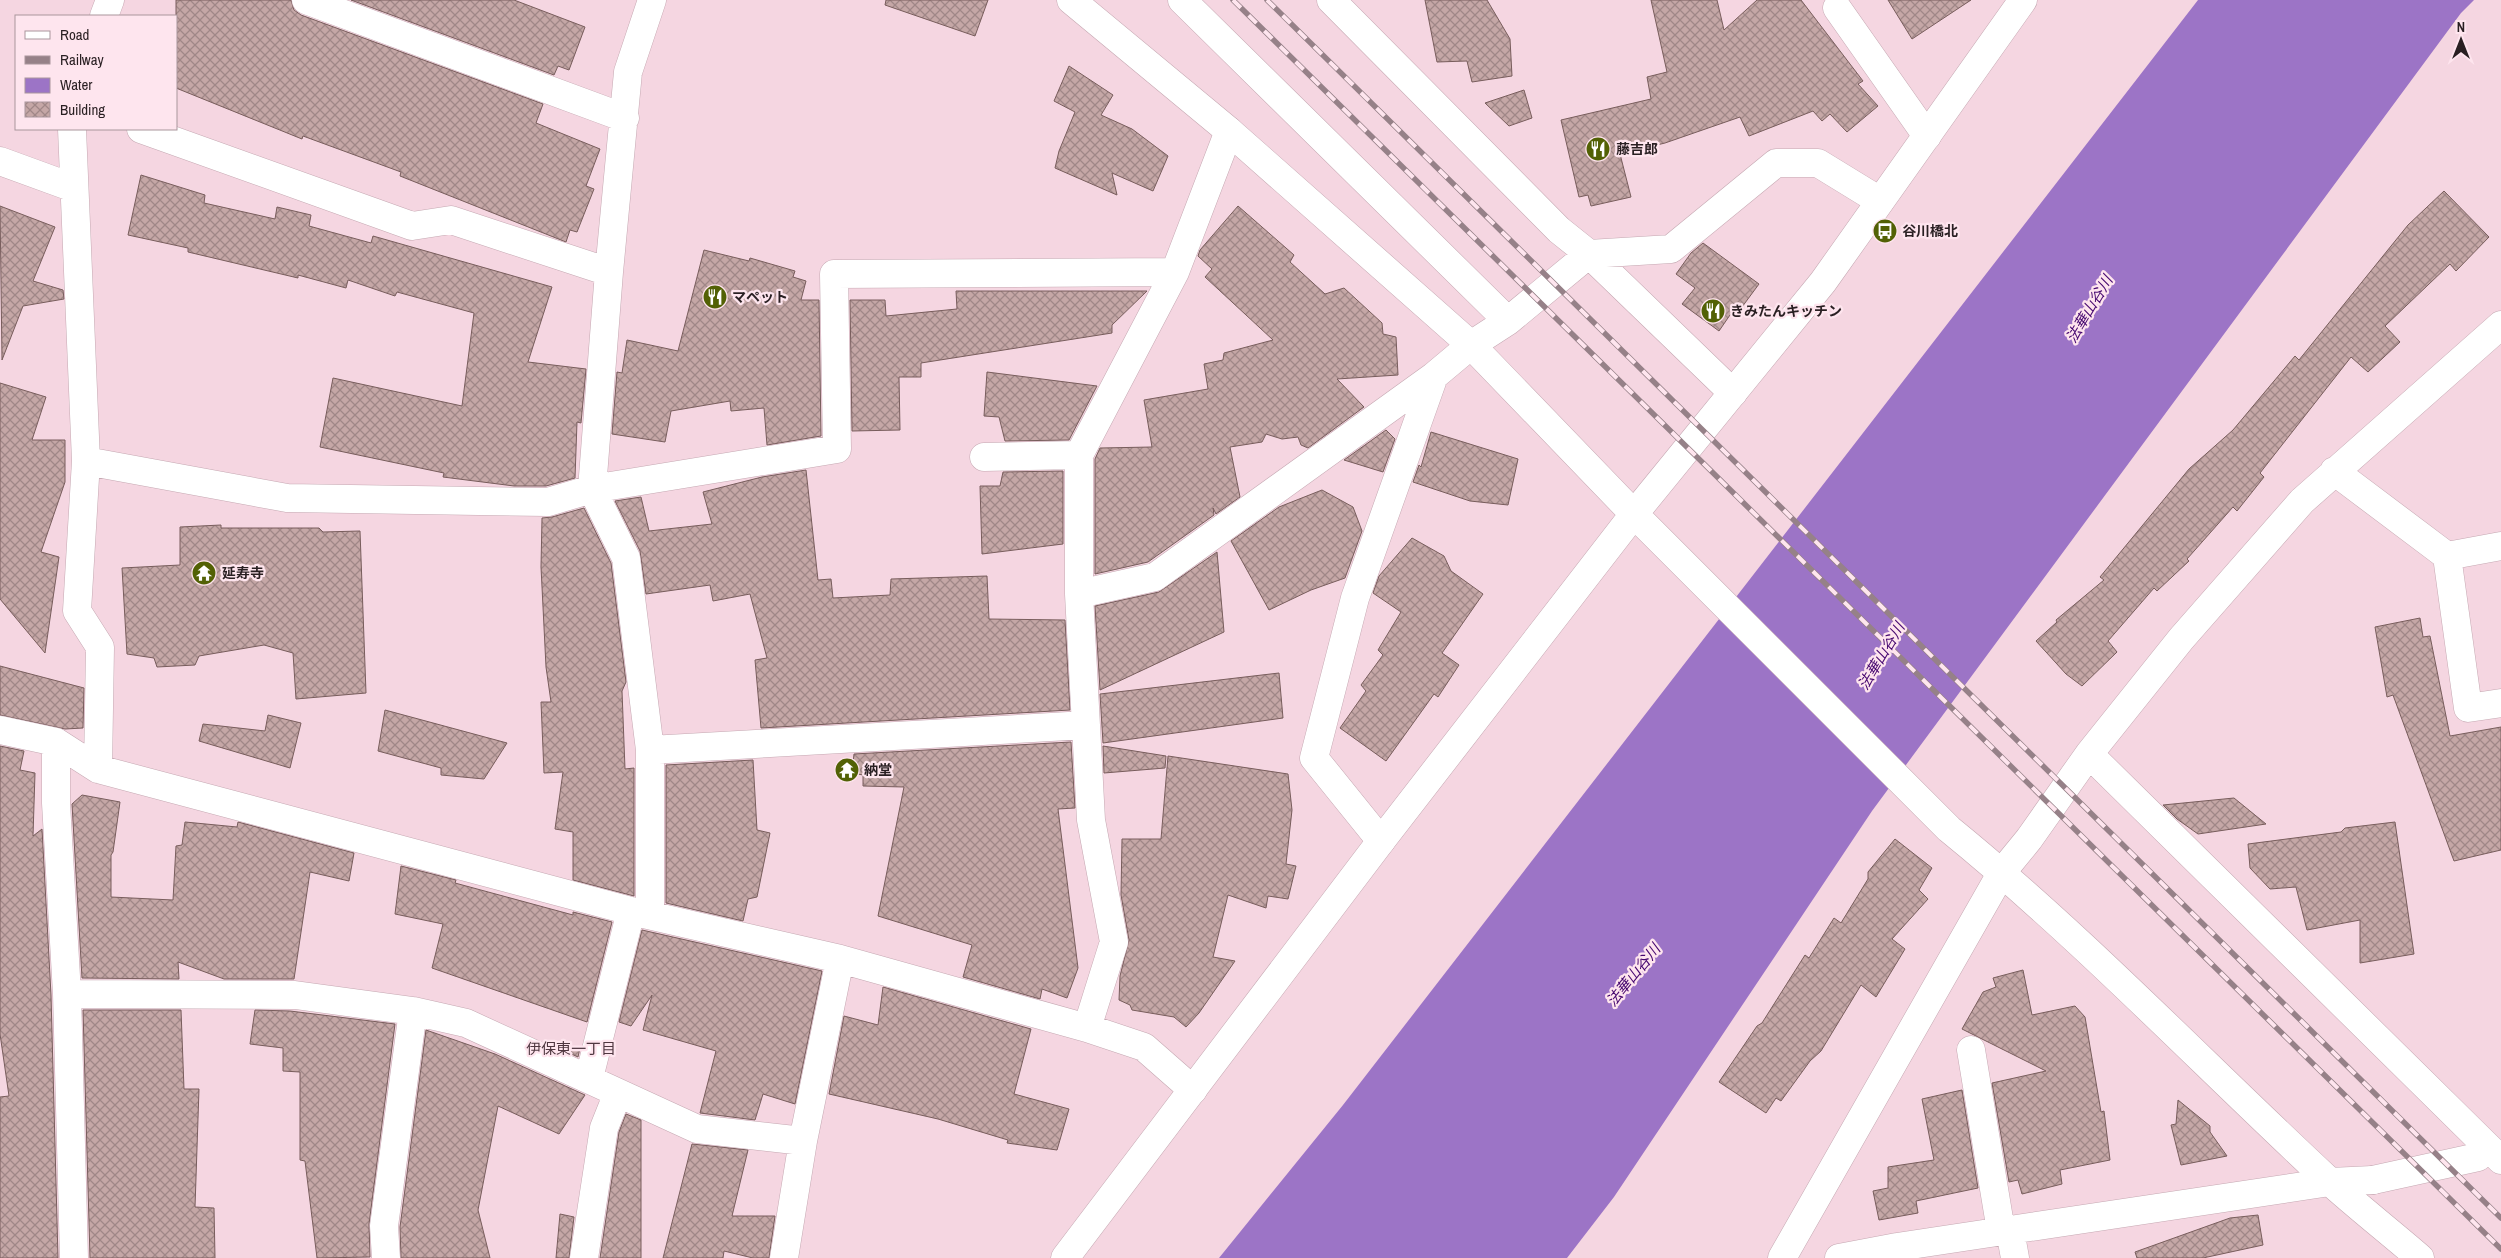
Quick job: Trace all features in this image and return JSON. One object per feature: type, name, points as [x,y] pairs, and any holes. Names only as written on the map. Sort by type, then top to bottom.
[{"type":"street","points":[[104,15],[110,0]]},
{"type":"street","points":[[306,0],[624,118]]},
{"type":"street","points":[[589,1078],[640,913],[650,750],[626,558],[592,489],[609,272],[628,72],[652,0]]},
{"type":"street","points":[[1071,0],[1229,131],[1471,345],[1634,514],[1949,829],[2002,872],[2330,1182],[2420,1258]]},
{"type":"street","points":[[1182,0],[1508,321]]},
{"type":"street","points":[[1331,0],[1559,230],[1589,254],[1733,393]]},
{"type":"street","points":[[1065,1258],[1381,841],[1634,514],[1823,282],[2020,2]]},
{"type":"street","points":[[1837,8],[1927,136]]},
{"type":"street","points":[[72,130],[86,461],[77,611],[100,647],[98,769]]},
{"type":"street","points":[[145,130],[412,226],[451,220],[609,272]]},
{"type":"street","points":[[1087,1028],[1114,942],[1091,820],[1079,594],[1079,455],[1175,272],[1229,131]]},
{"type":"street","points":[[0,161],[74,188]]},
{"type":"street","points":[[1079,594],[1155,577],[1434,376],[1471,345],[1508,321],[1589,254],[1671,249],[1776,163],[1818,163],[1880,201]]},
{"type":"street","points":[[86,461],[287,498],[548,502],[592,489],[838,449],[834,274],[1175,272]]},
{"type":"street","points":[[1782,1258],[2002,872],[2029,839],[2089,754],[2181,638],[2302,501],[2501,325]]},
{"type":"street","points":[[1381,841],[1314,758],[1355,598],[1434,376]]},
{"type":"street","points":[[984,457],[1079,455]]},
{"type":"street","points":[[2334,471],[2448,556],[2468,708],[2501,703]]},
{"type":"street","points":[[2448,556],[2501,546]]},
{"type":"street","points":[[650,750],[1086,725]]},
{"type":"street","points":[[0,730],[56,742],[98,769],[640,913],[840,959],[1087,1028],[1144,1047],[1193,1090]]},
{"type":"street","points":[[56,742],[56,803],[67,994],[74,1258]]},
{"type":"street","points":[[2089,754],[2494,1156]]},
{"type":"street","points":[[784,1258],[803,1141],[840,959]]},
{"type":"street","points":[[67,994],[295,995],[413,1011],[466,1023],[697,1129],[803,1141]]},
{"type":"street","points":[[386,1258],[384,1226],[413,1011]]},
{"type":"street","points":[[1971,1050],[2005,1230],[2015,1258]]},
{"type":"street","points":[[584,1258],[604,1128],[618,1093]]},
{"type":"street","points":[[1839,1258],[2005,1230],[2330,1182],[2372,1180],[2494,1156]]},
{"type":"water","name":"法華山谷川","points":[[2198,0],[2474,0],[2461,13],[1872,811],[1614,1197],[1567,1258],[1219,1258],[1343,1105]]},
{"type":"building","points":[[176,0],[291,0],[294,10],[301,15],[543,104],[536,123],[600,149],[586,186],[594,189],[577,232],[570,230],[566,242],[400,176],[401,172],[303,136],[302,139],[178,89],[178,15],[176,15]]},
{"type":"building","points":[[351,0],[514,0],[585,27],[569,70],[558,66],[554,75]]},
{"type":"building","points":[[886,0],[988,0],[975,36],[885,5]]},
{"type":"building","points":[[1425,0],[1487,0],[1510,39],[1512,76],[1472,82],[1467,61],[1437,62]]},
{"type":"building","points":[[1651,0],[1717,0],[1724,30],[1757,0],[1801,0],[1863,81],[1858,84],[1878,106],[1847,132],[1830,114],[1822,121],[1813,111],[1749,136],[1740,117],[1665,143],[1620,154],[1631,197],[1591,206],[1588,195],[1579,197],[1561,120],[1651,99],[1647,77],[1667,72]]},
{"type":"building","points":[[1888,0],[1971,0],[1912,39]]},
{"type":"building","points":[[1069,66],[1113,95],[1101,115],[1132,129],[1168,156],[1153,191],[1112,173],[1117,195],[1055,168],[1059,151],[1075,112],[1054,101]]},
{"type":"building","points":[[1524,90],[1532,118],[1509,126],[1485,103]]},
{"type":"building","points":[[141,175],[205,195],[204,203],[275,219],[277,207],[311,215],[309,226],[371,243],[373,236],[552,287],[528,362],[586,369],[581,423],[577,422],[575,478],[546,486],[514,486],[443,477],[444,473],[320,447],[333,378],[462,406],[474,313],[397,292],[395,296],[348,280],[346,288],[298,275],[298,278],[188,252],[188,248],[128,235]]},
{"type":"building","points":[[2444,191],[2489,237],[2456,271],[2450,264],[2385,326],[2400,342],[2368,372],[2351,357],[2260,473],[2264,477],[2237,511],[2233,507],[2187,559],[2189,561],[2157,591],[2154,588],[2108,641],[2117,652],[2082,686],[2066,674],[2036,641],[2057,622],[2056,620],[2104,580],[2100,577],[2189,469],[2233,430],[2295,356],[2299,360],[2408,225]]},
{"type":"building","points":[[0,206],[55,227],[33,281],[63,290],[64,299],[23,306],[2,360]]},
{"type":"building","points":[[1238,206],[1294,255],[1290,262],[1325,294],[1344,288],[1382,323],[1383,334],[1396,337],[1398,375],[1337,379],[1364,407],[1308,448],[1301,445],[1298,437],[1282,439],[1266,434],[1262,442],[1230,447],[1240,497],[1216,514],[1213,508],[1214,515],[1148,562],[1095,574],[1095,459],[1100,448],[1152,447],[1144,400],[1208,389],[1204,364],[1223,360],[1224,353],[1273,340],[1205,277],[1212,269],[1198,256],[1200,250]]},
{"type":"building","points":[[1703,243],[1759,284],[1742,307],[1730,315],[1719,331],[1682,304],[1695,288],[1676,274],[1691,253]]},
{"type":"building","points":[[704,250],[749,261],[750,258],[795,271],[793,277],[806,281],[801,300],[819,300],[821,436],[767,445],[764,408],[731,411],[730,401],[671,411],[665,442],[612,434],[617,372],[622,373],[627,340],[678,351]]},
{"type":"building","points":[[956,291],[1147,291],[1112,325],[1112,333],[921,363],[921,377],[899,377],[900,430],[852,431],[850,300],[885,300],[886,316],[957,309]]},
{"type":"building","points":[[987,372],[1097,386],[1069,440],[1005,441],[999,417],[984,416]]},
{"type":"building","points":[[0,383],[46,397],[32,440],[65,440],[65,482],[41,552],[59,557],[45,653],[0,599]]},
{"type":"building","points":[[1386,430],[1395,439],[1383,472],[1344,460]]},
{"type":"building","points":[[1431,432],[1518,459],[1508,505],[1470,501],[1413,482],[1419,465],[1421,467]]},
{"type":"building","points":[[806,470],[818,580],[831,579],[833,598],[890,595],[891,579],[987,576],[989,619],[1065,620],[1070,710],[761,728],[755,660],[767,658],[750,594],[713,601],[710,585],[646,594],[640,551],[615,501],[641,497],[649,531],[712,524],[703,492],[762,477]]},
{"type":"building","points":[[1063,471],[1063,544],[982,554],[980,486],[1000,486],[1003,472]]},
{"type":"building","points":[[1322,490],[1353,507],[1362,531],[1345,578],[1311,590],[1269,610],[1231,541],[1279,507]]},
{"type":"building","points":[[584,508],[611,563],[626,682],[622,691],[625,769],[634,768],[634,896],[573,880],[573,832],[555,829],[563,772],[544,773],[541,702],[551,702],[546,667],[541,567],[542,518]]},
{"type":"building","points":[[221,525],[221,528],[319,528],[323,532],[360,531],[366,693],[296,699],[293,653],[264,645],[199,656],[195,665],[157,667],[154,658],[127,654],[122,568],[180,565],[180,527]]},
{"type":"building","points":[[1412,538],[1444,556],[1451,571],[1483,594],[1442,653],[1459,665],[1438,697],[1434,694],[1386,761],[1340,728],[1366,691],[1361,685],[1383,655],[1378,650],[1401,612],[1373,593],[1379,576]]},
{"type":"building","points":[[1217,552],[1224,632],[1100,690],[1095,606],[1159,592]]},
{"type":"building","points":[[2420,618],[2423,637],[2430,636],[2450,736],[2501,727],[2501,850],[2454,861],[2393,695],[2387,697],[2375,627]]},
{"type":"building","points":[[0,666],[84,688],[83,728],[65,729],[0,715]]},
{"type":"building","points":[[1279,673],[1283,718],[1103,743],[1100,694]]},
{"type":"building","points":[[385,710],[507,743],[484,779],[441,775],[441,768],[378,751]]},
{"type":"building","points":[[268,715],[301,723],[290,768],[199,741],[203,724],[265,731]]},
{"type":"building","points":[[1071,742],[1075,808],[1058,809],[1078,968],[1067,998],[1042,989],[1040,999],[963,977],[972,945],[878,916],[904,787],[863,786],[863,775],[852,773],[854,754]]},
{"type":"building","points":[[0,746],[24,751],[20,770],[35,773],[33,836],[42,829],[51,995],[58,1258],[0,1258],[0,1097],[9,1096],[0,1034]]},
{"type":"building","points":[[1103,746],[1166,756],[1165,768],[1104,773]]},
{"type":"building","points":[[1168,756],[1288,774],[1292,810],[1286,864],[1296,866],[1288,899],[1268,896],[1266,908],[1228,895],[1213,957],[1235,961],[1199,1013],[1186,1027],[1174,1017],[1132,1010],[1130,1005],[1119,1000],[1120,976],[1129,940],[1121,895],[1122,839],[1161,839]]},
{"type":"building","points":[[753,760],[757,830],[770,833],[757,897],[748,899],[743,921],[666,903],[666,765]]},
{"type":"building","points":[[82,795],[120,802],[111,855],[111,897],[173,900],[176,846],[182,845],[185,822],[237,827],[238,822],[354,853],[349,881],[310,872],[294,979],[224,979],[178,962],[179,979],[82,978],[72,804]]},
{"type":"building","points":[[2234,798],[2266,824],[2198,834],[2177,819],[2163,805]]},
{"type":"building","points":[[2395,822],[2414,954],[2360,963],[2360,920],[2307,930],[2296,887],[2270,889],[2250,868],[2248,844],[2341,832],[2345,828]]},
{"type":"building","points":[[1895,839],[1932,868],[1919,890],[1928,899],[1892,939],[1905,949],[1876,997],[1861,985],[1821,1051],[1810,1061],[1781,1101],[1776,1098],[1766,1113],[1719,1082],[1757,1026],[1762,1023],[1805,955],[1809,958],[1834,918],[1841,923],[1868,879],[1868,872]]},
{"type":"building","points":[[401,866],[456,880],[455,883],[573,915],[573,912],[612,922],[587,1022],[432,968],[443,924],[395,914]]},
{"type":"building","points":[[642,930],[822,971],[795,1104],[763,1094],[755,1120],[700,1113],[716,1051],[643,1030],[652,995],[631,1026],[619,1022]]},
{"type":"building","points":[[2023,970],[2032,1015],[2075,1006],[2085,1017],[2101,1112],[2104,1111],[2110,1160],[2060,1170],[2062,1184],[2022,1194],[2018,1180],[2009,1182],[1992,1083],[2046,1071],[1962,1029],[1983,992],[1996,987],[1993,978]]},
{"type":"building","points":[[883,987],[1031,1029],[1014,1094],[1069,1109],[1057,1150],[1007,1143],[1008,1140],[938,1119],[829,1094],[844,1016],[878,1025]]},
{"type":"building","points":[[83,1010],[181,1010],[184,1089],[199,1089],[195,1207],[214,1208],[215,1258],[90,1258]]},
{"type":"building","points":[[255,1010],[290,1011],[395,1024],[369,1224],[370,1257],[317,1258],[305,1161],[300,1160],[300,1072],[283,1071],[283,1048],[250,1044]]},
{"type":"building","points":[[426,1030],[495,1054],[585,1095],[559,1134],[498,1106],[478,1210],[490,1258],[401,1258],[400,1227]]},
{"type":"building","points":[[547,1043],[580,1048],[578,1057]]},
{"type":"building","points":[[1962,1090],[1978,1188],[1916,1201],[1918,1213],[1879,1220],[1873,1191],[1888,1188],[1888,1167],[1934,1160],[1922,1099]]},
{"type":"building","points":[[2178,1100],[2210,1126],[2210,1132],[2227,1156],[2181,1165],[2171,1125],[2176,1124]]},
{"type":"building","points":[[626,1114],[641,1120],[641,1258],[600,1258],[619,1132]]},
{"type":"building","points":[[692,1144],[748,1150],[732,1216],[775,1216],[769,1258],[753,1258],[724,1251],[723,1258],[663,1258]]},
{"type":"building","points":[[560,1214],[574,1217],[569,1258],[556,1258]]},
{"type":"building","points":[[2258,1215],[2263,1245],[2203,1258],[2137,1258],[2135,1252],[2230,1218]]},
{"type":"railway","points":[[1233,0],[2501,1249]]},
{"type":"railway","points":[[1267,0],[2501,1218]]},
{"type":"place","name":"藤吉郎","points":[[1598,149]]},
{"type":"place","name":"谷川橋北","points":[[1885,231]]},
{"type":"place","name":"マペット","points":[[715,297]]},
{"type":"place","name":"きみたんキッチン","points":[[1713,311]]},
{"type":"place","name":"延寿寺","points":[[204,573]]},
{"type":"place","name":"納堂","points":[[847,770]]},
{"type":"district","name":"伊保東一丁目","points":[[571,1048]]}]
